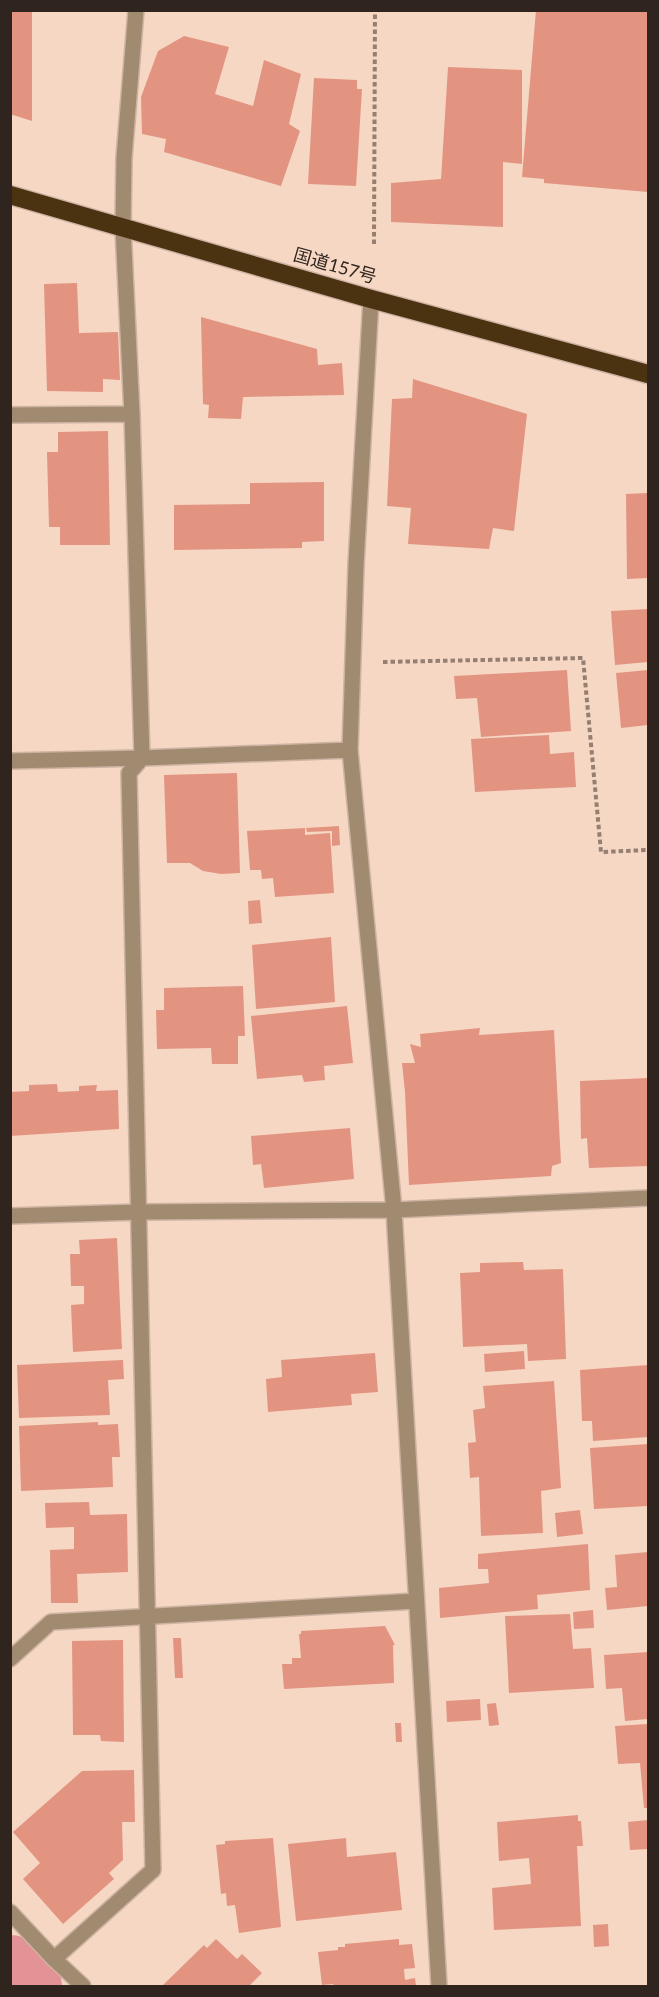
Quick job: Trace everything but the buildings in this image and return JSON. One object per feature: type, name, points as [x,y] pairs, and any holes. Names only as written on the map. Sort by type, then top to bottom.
[{"type":"highway","name":"国道157号","points":[[10,195],[372,299],[648,374]]},
{"type":"street","points":[[54,1959],[153,1870],[129,773],[142,758],[132,414],[123,228],[124,158],[136,10]]},
{"type":"street","points":[[372,299],[356,566],[350,750],[394,1210],[439,1986]]},
{"type":"street","points":[[10,415],[132,414]]},
{"type":"street","points":[[10,761],[350,750]]},
{"type":"street","points":[[10,1216],[139,1212],[394,1210],[648,1198]]},
{"type":"street","points":[[10,1659],[51,1622],[416,1601]]},
{"type":"street","points":[[10,1912],[83,1986]]},
{"type":"path","points":[[374,244],[375,10]]},
{"type":"path","points":[[353,663],[583,658],[601,852],[648,850]]},
{"type":"waterway","points":[[10,1975],[22,1986]]}]
